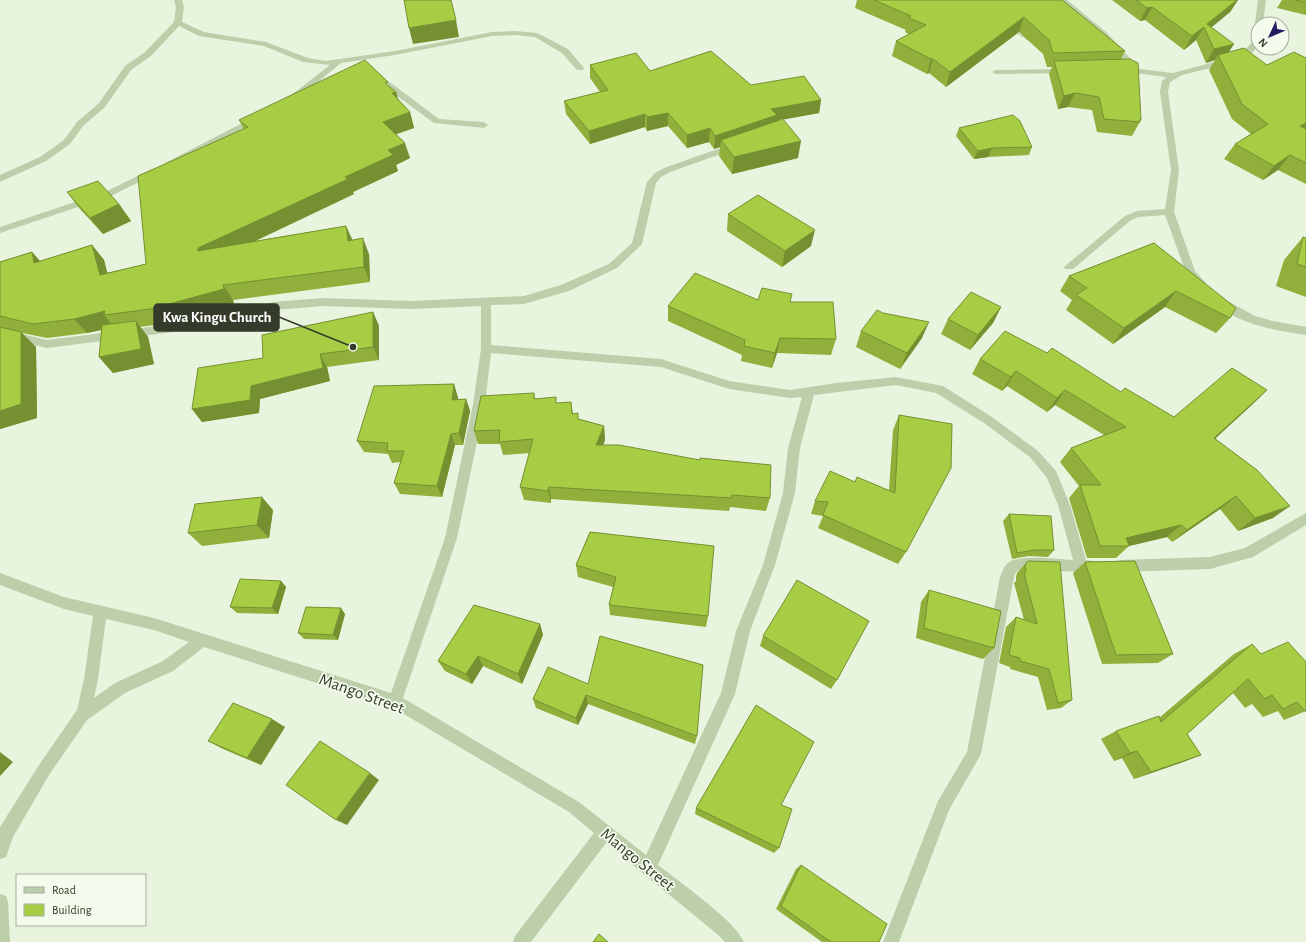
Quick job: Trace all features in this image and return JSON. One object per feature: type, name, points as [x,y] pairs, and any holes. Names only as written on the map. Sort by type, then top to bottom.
[{"type":"street","points":[[0,179],[43,159],[67,142],[80,124],[102,105],[128,68],[148,54],[178,23],[180,7],[178,0]]},
{"type":"street","points":[[1063,0],[1103,34],[1137,71]]},
{"type":"street","points":[[1260,16],[1262,0]]},
{"type":"street","points":[[178,23],[202,34],[266,44],[306,60],[326,63],[358,62],[395,53],[492,34],[515,33],[537,35],[550,41],[565,51],[580,68]]},
{"type":"street","points":[[1250,50],[1228,61],[1179,73],[1166,81],[1164,92],[1175,170],[1170,212],[1191,273],[1210,292],[1224,304],[1249,319],[1278,328],[1306,331]]},
{"type":"street","points":[[287,103],[339,62]]},
{"type":"street","points":[[1116,69],[1174,76]]},
{"type":"street","points":[[996,72],[1073,71]]},
{"type":"street","points":[[373,74],[437,121],[484,125]]},
{"type":"street","points":[[0,230],[108,194],[267,113]]},
{"type":"street","points":[[0,333],[47,344],[214,322],[273,306],[323,302],[411,305],[486,303],[524,300],[565,288],[613,266],[637,244],[652,182],[658,175],[667,170],[746,142]]},
{"type":"street","points":[[1069,267],[1128,218],[1138,214],[1170,212]]},
{"type":"street","points":[[394,701],[451,538],[479,404],[486,349],[486,303]]},
{"type":"street","points":[[486,349],[573,354],[661,363],[729,385],[790,394],[896,381],[939,389],[988,420],[1034,454],[1052,475],[1064,504],[1081,566]]},
{"type":"street","points":[[649,868],[728,694],[743,631],[769,565],[790,493],[794,448],[809,391]]},
{"type":"street","points":[[891,942],[943,806],[974,754],[1007,578],[1011,568],[1017,564],[1081,566],[1210,563],[1248,553],[1306,518]]},
{"type":"street","name":"Mango Street","points":[[0,579],[64,603],[154,624],[394,701],[574,807],[723,928],[736,942]]},
{"type":"street","points":[[0,851],[6,833],[44,770],[83,714],[92,679],[100,612]]},
{"type":"street","points":[[80,717],[120,688],[168,666],[203,639]]},
{"type":"street","points":[[521,942],[604,832]]},
{"type":"street","points":[[0,902],[2,942]]},
{"type":"path","points":[[1010,28],[1035,45]]},
{"type":"building","points":[[404,0],[451,0],[456,20],[409,28]]},
{"type":"building","points":[[874,0],[1062,0],[1125,51],[1053,53],[1049,40],[1024,17],[950,72],[933,59],[896,41],[926,25],[909,18],[911,16]]},
{"type":"building","points":[[1136,0],[1237,0],[1207,24],[1234,44],[1214,49],[1204,27],[1192,36],[1152,7],[1147,8]]},
{"type":"building","points":[[1295,0],[1306,0],[1306,3]]},
{"type":"building","points":[[1244,48],[1250,52],[1250,56],[1255,56],[1267,65],[1286,56],[1290,56],[1290,54],[1294,52],[1306,58],[1306,123],[1300,126],[1306,129],[1306,163],[1290,155],[1274,166],[1235,144],[1268,124],[1242,104],[1218,55]]},
{"type":"building","points":[[711,51],[751,85],[804,76],[821,100],[771,109],[777,115],[715,136],[710,128],[687,135],[668,113],[647,117],[645,114],[589,131],[564,101],[608,90],[590,65],[636,53],[650,71]]},
{"type":"building","points":[[1130,59],[1138,63],[1140,122],[1104,119],[1099,97],[1075,93],[1064,96],[1054,61]]},
{"type":"building","points":[[365,60],[388,82],[385,83],[396,92],[392,93],[410,112],[383,122],[405,143],[388,150],[393,155],[345,177],[348,179],[198,248],[198,251],[346,226],[348,241],[363,238],[364,267],[223,285],[224,289],[158,308],[104,315],[105,311],[74,319],[33,324],[0,316],[0,262],[32,252],[34,263],[92,245],[100,275],[146,264],[138,176],[248,127],[239,120]]},
{"type":"building","points":[[1013,115],[1020,121],[1032,147],[992,148],[978,151],[959,128]]},
{"type":"building","points":[[782,118],[801,141],[734,157],[721,140],[780,120]]},
{"type":"building","points":[[98,181],[119,204],[90,218],[67,192]]},
{"type":"building","points":[[758,195],[815,230],[785,251],[728,214]]},
{"type":"building","points":[[1303,237],[1306,238],[1306,267],[1297,264]]},
{"type":"building","points":[[1154,243],[1236,308],[1230,318],[1176,291],[1124,328],[1076,295],[1087,288],[1069,276]]},
{"type":"building","points":[[695,273],[758,300],[762,288],[792,294],[790,302],[833,302],[836,339],[780,338],[775,353],[744,346],[745,340],[668,306]]},
{"type":"building","points":[[971,292],[1001,307],[978,335],[948,319]]},
{"type":"building","points":[[877,310],[883,313],[929,322],[907,353],[861,331]]},
{"type":"building","points":[[373,312],[373,347],[320,354],[323,368],[251,386],[250,400],[192,409],[198,368],[263,358],[262,335]]},
{"type":"building","points":[[136,321],[141,349],[99,357],[102,325]]},
{"type":"building","points":[[0,327],[21,332],[21,404],[0,411]]},
{"type":"building","points":[[1005,331],[1047,353],[1052,348],[1121,392],[1125,388],[1174,417],[1232,368],[1267,390],[1214,438],[1257,470],[1290,506],[1255,518],[1236,496],[1187,530],[1181,525],[1126,538],[1129,546],[1100,546],[1080,485],[1101,485],[1071,448],[1126,427],[1065,390],[1057,398],[1016,371],[1011,377],[980,359]]},
{"type":"building","points":[[454,384],[452,400],[466,399],[459,433],[451,434],[437,486],[394,483],[404,451],[387,451],[388,443],[357,441],[374,386]]},
{"type":"building","points":[[534,393],[534,399],[556,397],[556,403],[571,402],[572,414],[578,413],[578,419],[604,426],[596,445],[619,445],[700,460],[700,458],[771,465],[770,498],[732,495],[731,498],[549,487],[548,491],[520,487],[533,439],[499,442],[500,430],[474,431],[481,396]]},
{"type":"building","points":[[899,415],[952,424],[951,468],[906,552],[823,515],[828,502],[815,501],[830,471],[855,482],[857,477],[895,493]]},
{"type":"building","points":[[262,497],[257,525],[188,533],[195,504]]},
{"type":"building","points":[[1009,514],[1051,516],[1054,550],[1035,550],[1017,553]]},
{"type":"building","points":[[590,532],[714,546],[708,616],[609,605],[616,577],[576,565]]},
{"type":"building","points":[[1029,561],[1060,562],[1072,700],[1058,703],[1049,669],[1020,661],[1020,658],[1009,655],[1016,617],[1037,624],[1024,573],[1026,572],[1026,563]]},
{"type":"building","points":[[1135,561],[1173,654],[1116,655],[1085,562]]},
{"type":"building","points":[[240,579],[281,581],[272,608],[230,607]]},
{"type":"building","points":[[797,580],[869,621],[837,680],[763,636]]},
{"type":"building","points":[[929,590],[1001,611],[994,648],[924,628]]},
{"type":"building","points":[[474,605],[540,624],[518,674],[478,656],[466,674],[438,661]]},
{"type":"building","points":[[306,607],[341,608],[333,635],[298,633]]},
{"type":"building","points":[[600,636],[703,665],[697,736],[586,695],[576,718],[533,699],[548,667],[588,684]]},
{"type":"building","points":[[1288,642],[1306,662],[1306,711],[1297,702],[1283,709],[1272,695],[1265,699],[1248,679],[1187,734],[1201,755],[1151,772],[1137,751],[1130,753],[1116,731],[1159,716],[1161,722],[1252,644],[1261,654]]},
{"type":"building","points":[[233,703],[272,719],[247,758],[208,741]]},
{"type":"building","points":[[756,705],[814,742],[781,805],[792,809],[779,848],[696,808]]},
{"type":"building","points":[[320,741],[370,773],[336,820],[286,785]]},
{"type":"building","points":[[801,865],[887,924],[879,942],[831,942],[781,906]]},
{"type":"building","points":[[599,934],[608,942],[593,942]]},
{"type":"place","name":"Kwa Kingu Church","points":[[353,347]]}]
